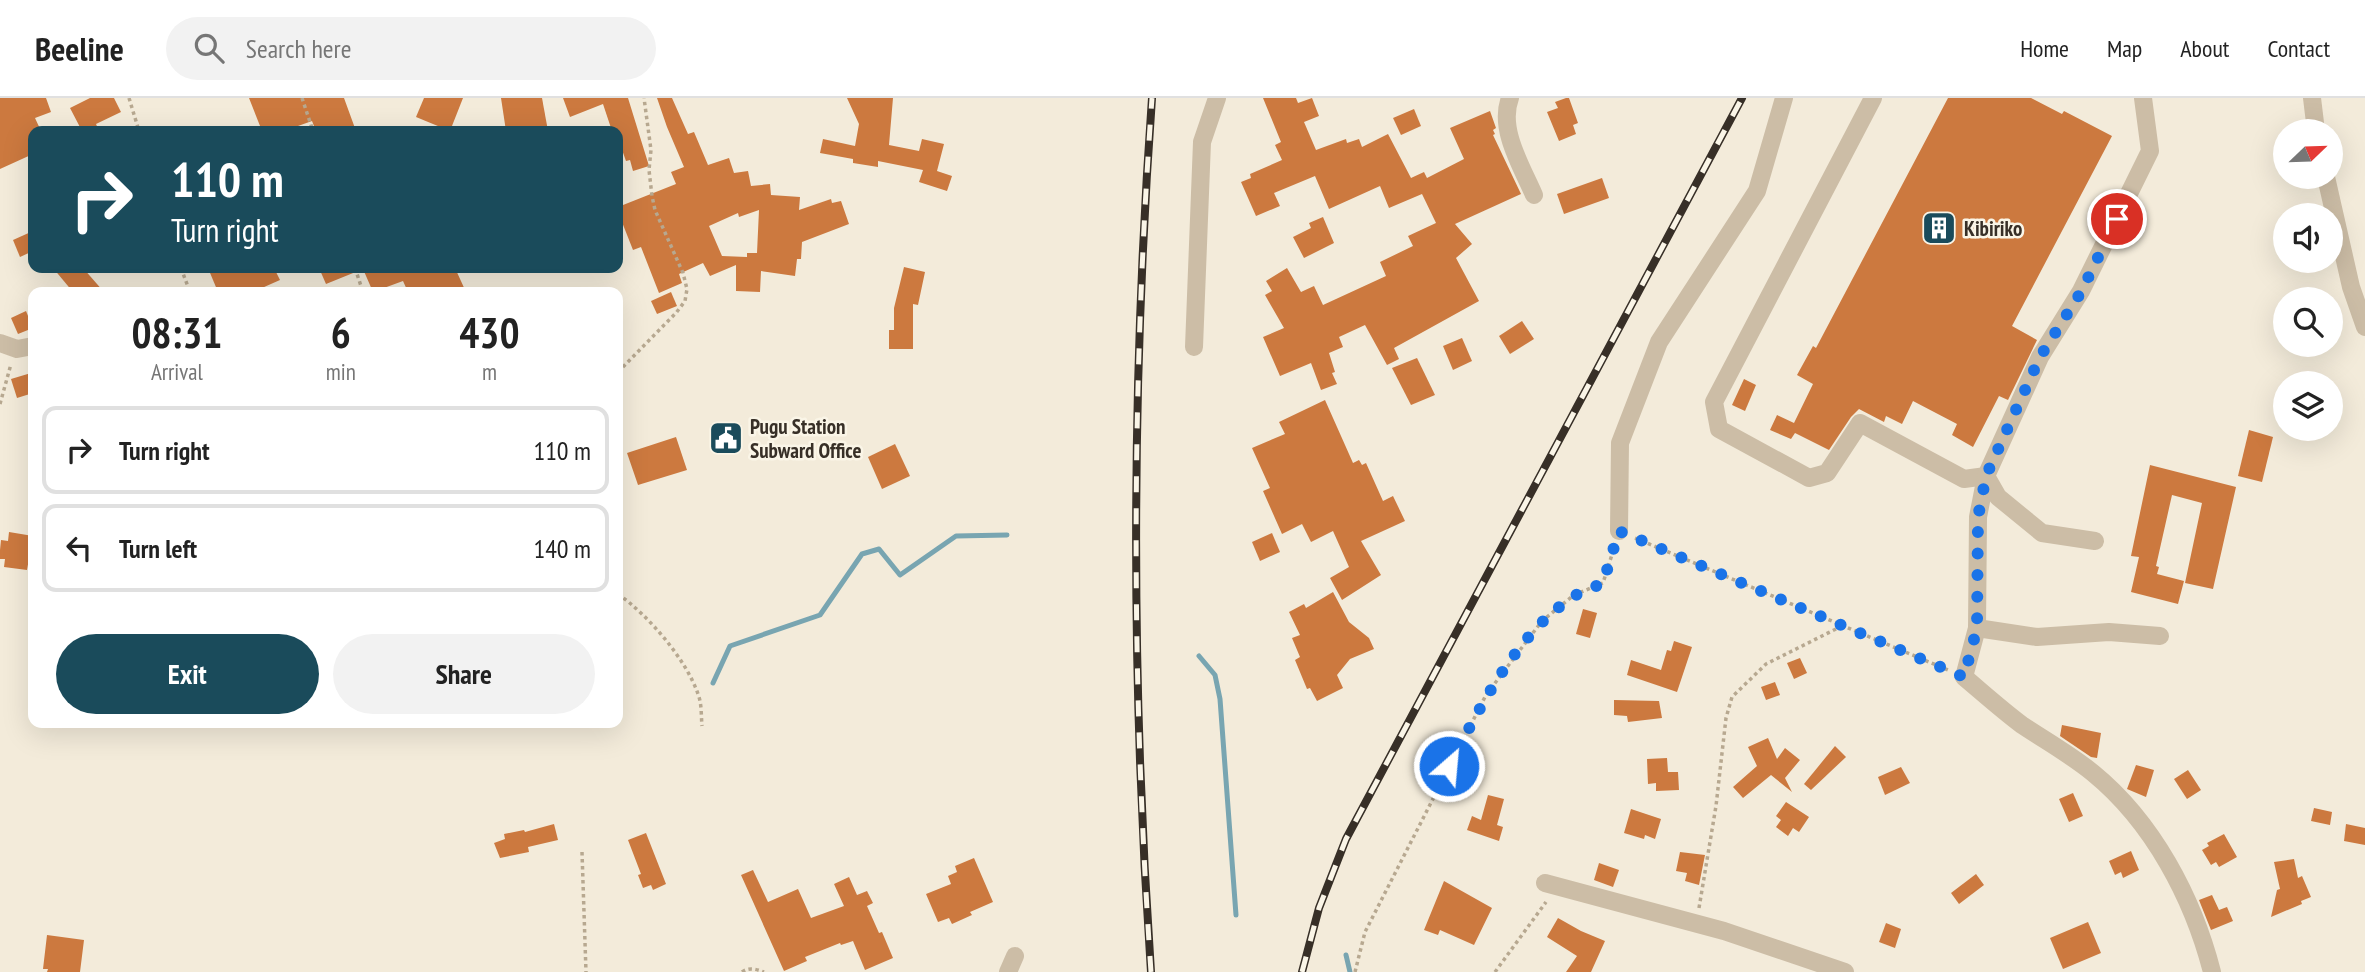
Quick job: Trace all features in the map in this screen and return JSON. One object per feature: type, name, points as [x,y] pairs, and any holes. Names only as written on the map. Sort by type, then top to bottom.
[{"type":"street","points":[[1194,347],[1202,142],[1217,98]]},
{"type":"street","points":[[1510,98],[1506,118],[1509,134],[1534,195]]},
{"type":"street","points":[[1619,531],[1620,443],[1659,342],[1757,191],[1784,98]]},
{"type":"street","points":[[1874,98],[1714,402],[1719,429],[1809,478],[1828,472],[1860,424],[1964,479],[1986,476]]},
{"type":"street","points":[[2143,98],[2150,151],[2081,292],[2040,357],[1986,476],[1978,517],[1977,628],[1964,677],[2021,723],[2091,772],[2125,803],[2142,823],[2188,904],[2212,972]]},
{"type":"street","points":[[2312,98],[2315,119]]},
{"type":"street","points":[[2329,189],[2351,287],[2365,327]]},
{"type":"street","points":[[1986,476],[1998,497],[2042,533],[2095,541]]},
{"type":"street","points":[[1977,628],[2037,637],[2109,632],[2160,636]]},
{"type":"street","points":[[1552,886],[1788,951],[1845,972]]},
{"type":"path","points":[[129,98],[137,126]]},
{"type":"path","points":[[302,98],[311,126]]},
{"type":"path","points":[[623,367],[676,313],[685,301],[687,289],[652,196],[649,170],[651,150],[644,98]]},
{"type":"path","points":[[0,404],[17,346]]},
{"type":"path","points":[[1355,972],[1365,932],[1486,695],[1542,621],[1574,596],[1603,583],[1619,531],[1964,677]]},
{"type":"path","points":[[623,597],[632,603],[679,657],[699,696],[702,726]]},
{"type":"path","points":[[1696,924],[1716,806],[1726,718],[1732,697],[1766,664],[1843,626]]},
{"type":"path","points":[[582,852],[586,972]]},
{"type":"path","points":[[1495,972],[1552,886]]},
{"type":"path","points":[[742,972],[753,968],[764,972]]},
{"type":"building","points":[[0,98],[46,98],[51,112],[35,118],[39,126],[28,126],[28,156],[0,169]]},
{"type":"building","points":[[90,98],[114,98],[121,112],[96,124],[97,126],[79,126],[70,108]]},
{"type":"building","points":[[249,98],[344,98],[354,126],[314,126],[312,121],[298,126],[260,126]]},
{"type":"building","points":[[424,98],[463,98],[452,126],[438,126],[416,117]]},
{"type":"building","points":[[501,98],[542,98],[547,126],[505,126]]},
{"type":"building","points":[[563,98],[628,98],[649,166],[633,171],[630,160],[626,161],[623,153],[623,126],[610,126],[603,104],[570,117]]},
{"type":"building","points":[[657,98],[672,98],[688,134],[694,132],[708,165],[729,158],[734,173],[748,171],[751,186],[770,184],[771,195],[800,197],[799,210],[831,199],[832,203],[841,201],[849,224],[802,242],[801,259],[797,259],[795,276],[761,271],[760,292],[736,291],[736,265],[710,276],[703,263],[679,274],[682,283],[659,293],[641,247],[633,250],[623,225],[623,205],[676,184],[671,172],[684,167]],"holes":[[[759,210],[757,253],[747,253],[747,257],[722,256],[709,226],[738,213],[739,217]]]},
{"type":"building","points":[[847,98],[893,98],[889,145],[919,151],[922,139],[944,144],[937,171],[952,176],[947,191],[919,182],[923,170],[878,161],[878,167],[853,163],[853,159],[820,153],[823,139],[855,146],[859,124]]},
{"type":"building","points":[[1263,98],[1296,98],[1298,103],[1312,98],[1319,116],[1304,122],[1316,150],[1346,139],[1347,143],[1359,139],[1362,147],[1388,134],[1411,178],[1424,172],[1427,178],[1464,159],[1450,128],[1490,111],[1496,128],[1493,135],[1521,194],[1455,224],[1472,244],[1456,258],[1479,301],[1394,348],[1399,359],[1387,365],[1365,325],[1339,337],[1343,347],[1329,353],[1337,384],[1321,390],[1311,363],[1280,376],[1263,337],[1284,328],[1265,295],[1272,291],[1266,281],[1287,268],[1301,292],[1314,286],[1323,305],[1386,276],[1380,262],[1413,246],[1408,236],[1436,223],[1422,194],[1389,208],[1380,186],[1329,209],[1315,176],[1274,193],[1280,206],[1256,216],[1241,182],[1251,178],[1250,174],[1282,160],[1275,145],[1281,142]]},
{"type":"building","points":[[1569,98],[1578,123],[1573,125],[1576,134],[1559,141],[1547,112],[1558,108],[1555,102]]},
{"type":"building","points":[[1948,98],[2031,98],[2062,114],[2064,111],[2112,136],[2012,326],[2037,340],[2008,400],[1999,396],[1973,447],[1952,435],[1957,424],[1913,401],[1902,424],[1886,416],[1884,422],[1859,409],[1829,450],[1795,433],[1791,439],[1770,430],[1777,415],[1794,423],[1813,384],[1797,375],[1813,346],[1816,348]]},
{"type":"building","points":[[1414,109],[1421,126],[1401,135],[1393,118]]},
{"type":"building","points":[[1602,178],[1609,198],[1564,214],[1557,194]]},
{"type":"building","points":[[1323,217],[1334,243],[1304,258],[1293,237],[1311,228],[1309,223]]},
{"type":"building","points":[[28,233],[28,253],[20,257],[13,240]]},
{"type":"building","points":[[904,267],[925,272],[918,305],[913,304],[913,349],[889,349],[889,330],[894,330],[894,308]]},
{"type":"building","points":[[57,273],[87,273],[100,287],[69,287]]},
{"type":"building","points":[[210,273],[276,273],[280,280],[264,287],[216,287]]},
{"type":"building","points":[[321,273],[353,273],[326,284]]},
{"type":"building","points":[[365,273],[457,273],[464,287],[406,287],[403,281],[387,287],[371,287]]},
{"type":"building","points":[[671,292],[677,306],[657,314],[651,301]]},
{"type":"building","points":[[26,311],[28,330],[18,334],[11,318]]},
{"type":"building","points":[[1522,321],[1534,339],[1510,354],[1499,336]]},
{"type":"building","points":[[1462,338],[1472,361],[1453,370],[1443,346]]},
{"type":"building","points":[[1417,358],[1435,395],[1411,405],[1392,368]]},
{"type":"building","points":[[28,374],[28,395],[17,398],[11,379]]},
{"type":"building","points":[[1744,379],[1756,385],[1745,411],[1732,405]]},
{"type":"building","points":[[1325,400],[1353,463],[1359,460],[1362,465],[1366,463],[1383,501],[1393,496],[1405,521],[1361,541],[1381,575],[1342,600],[1330,578],[1349,567],[1333,531],[1311,542],[1302,524],[1282,534],[1263,491],[1270,488],[1252,448],[1285,434],[1279,422]]},
{"type":"building","name":"Pugu Station Subward Office","points":[[729,427],[736,444],[723,449],[716,431]]},
{"type":"building","points":[[2249,430],[2273,437],[2262,482],[2238,476]]},
{"type":"building","points":[[676,437],[687,470],[638,485],[627,453]]},
{"type":"building","points":[[895,444],[910,476],[882,489],[868,457]]},
{"type":"building","points":[[2150,465],[2236,487],[2213,589],[2185,583],[2202,503],[2172,495],[2156,566],[2159,567],[2157,574],[2184,581],[2178,604],[2131,592],[2139,557],[2131,556]]},
{"type":"building","points":[[9,532],[28,535],[27,570],[4,567],[5,559],[0,559],[1,540],[8,541]]},
{"type":"building","points":[[1272,533],[1280,552],[1260,561],[1252,542]]},
{"type":"building","points":[[1333,592],[1349,622],[1369,638],[1374,649],[1350,659],[1337,675],[1343,688],[1317,701],[1310,688],[1307,689],[1295,660],[1300,657],[1292,638],[1300,635],[1289,612],[1304,604],[1306,608]]},
{"type":"building","points":[[1583,609],[1597,613],[1590,638],[1576,634]]},
{"type":"building","points":[[1674,641],[1692,647],[1677,692],[1627,675],[1631,660],[1661,670],[1667,650],[1671,651]]},
{"type":"building","points":[[1800,658],[1807,673],[1794,679],[1787,663]]},
{"type":"building","points":[[1775,682],[1780,695],[1766,700],[1761,687]]},
{"type":"building","points":[[1614,700],[1659,701],[1662,718],[1628,722],[1627,716],[1614,715]]},
{"type":"building","points":[[2062,725],[2101,733],[2097,758],[2091,757],[2060,736]]},
{"type":"building","points":[[1768,738],[1777,759],[1785,748],[1800,760],[1785,778],[1792,792],[1771,775],[1743,798],[1733,787],[1757,766],[1748,747]]},
{"type":"building","points":[[1835,746],[1846,757],[1811,790],[1804,784]]},
{"type":"building","points":[[1667,758],[1668,772],[1678,772],[1679,790],[1656,791],[1656,783],[1648,784],[1647,759]]},
{"type":"building","points":[[2136,765],[2154,770],[2146,797],[2127,789]]},
{"type":"building","points":[[1901,767],[1910,783],[1885,795],[1878,777]]},
{"type":"building","points":[[2188,770],[2201,790],[2187,799],[2174,779]]},
{"type":"building","points":[[2073,793],[2083,816],[2069,822],[2059,799]]},
{"type":"building","points":[[1488,795],[1504,799],[1497,825],[1503,827],[1499,841],[1467,830],[1472,816],[1481,820]]},
{"type":"building","points":[[1786,802],[1809,817],[1799,832],[1793,828],[1788,836],[1776,827],[1781,820],[1776,816]]},
{"type":"building","points":[[2314,808],[2332,812],[2330,825],[2311,821]]},
{"type":"building","points":[[1631,809],[1661,819],[1655,839],[1624,833]]},
{"type":"building","points":[[554,824],[558,840],[528,847],[529,852],[500,858],[494,843],[505,839],[504,834],[525,832]]},
{"type":"building","points":[[2346,824],[2365,828],[2365,845],[2344,841]]},
{"type":"building","points":[[646,833],[666,884],[653,890],[651,885],[643,888],[638,875],[641,874],[628,840]]},
{"type":"building","points":[[2224,834],[2237,857],[2219,867],[2216,862],[2211,865],[2202,850],[2209,846],[2207,843]]},
{"type":"building","points":[[2131,851],[2139,870],[2123,878],[2121,872],[2115,875],[2109,861]]},
{"type":"building","points":[[1680,852],[1705,855],[1699,885],[1685,881],[1687,873],[1676,871]]},
{"type":"building","points":[[974,858],[993,902],[952,924],[949,918],[938,922],[926,894],[951,884],[948,876],[957,872],[955,866]]},
{"type":"building","points":[[2294,859],[2298,878],[2302,876],[2311,897],[2301,901],[2302,904],[2271,917],[2277,890],[2280,889],[2274,862]]},
{"type":"building","points":[[1599,863],[1619,870],[1613,887],[1594,880]]},
{"type":"building","points":[[753,870],[768,902],[798,889],[811,918],[844,906],[834,884],[849,877],[857,895],[867,891],[873,903],[867,906],[893,958],[865,970],[853,941],[841,945],[840,943],[805,957],[807,961],[784,971],[741,875]]},
{"type":"building","points":[[1976,874],[1984,885],[1959,904],[1951,893]]},
{"type":"building","points":[[1444,881],[1492,908],[1474,945],[1440,930],[1438,935],[1424,930]]},
{"type":"building","points":[[2212,895],[2219,910],[2227,907],[2233,921],[2211,930],[2199,900]]},
{"type":"building","points":[[1558,918],[1605,941],[1591,972],[1566,972],[1577,956],[1547,937]]},
{"type":"building","points":[[2088,922],[2101,953],[2063,969],[2050,938]]},
{"type":"building","points":[[1886,923],[1901,929],[1895,948],[1879,942]]},
{"type":"building","points":[[47,935],[84,940],[80,972],[47,972],[48,969],[43,969]]},
{"type":"waterway","points":[[713,683],[730,646],[820,615],[862,554],[879,549],[900,575],[956,536],[1007,535]]},
{"type":"waterway","points":[[1199,656],[1215,675],[1220,699],[1236,915]]},
{"type":"waterway","points":[[1346,955],[1350,972]]},
{"type":"railway","points":[[1151,972],[1140,754],[1136,535],[1140,316],[1152,98]]},
{"type":"railway","points":[[1302,972],[1319,908],[1346,839],[1742,98]]},
{"type":"place","name":"Kibiriko","points":[[1939,228]]},
{"type":"place","name":"Pugu Station Subward Office","points":[[726,438]]},
{"type":"route","points":[[1449,766],[1486,695],[1542,621],[1574,596],[1603,583],[1619,531],[1964,677],[1977,628],[1978,517],[1986,476],[2040,357],[2081,292],[2117,219]]}]
